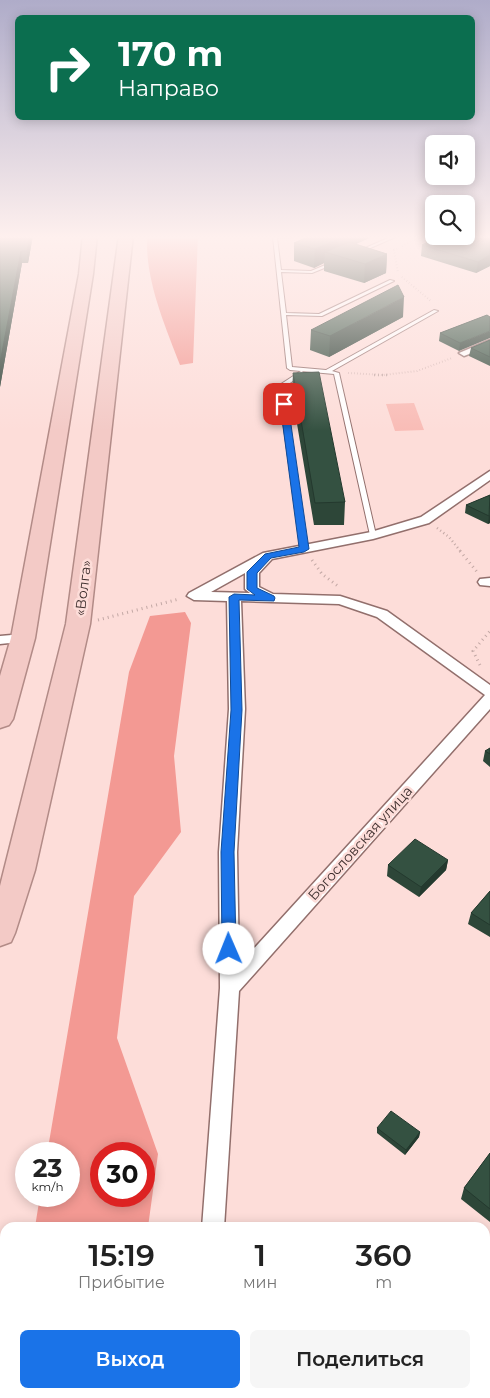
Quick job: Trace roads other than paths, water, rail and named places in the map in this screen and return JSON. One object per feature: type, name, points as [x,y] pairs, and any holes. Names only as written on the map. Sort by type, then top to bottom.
[{"type":"highway","points":[[0,719],[11,639],[81,300]]},
{"type":"highway","name":"«Волга»","points":[[0,933],[20,870],[78,624],[118,300]]},
{"type":"street","points":[[464,353],[490,343]]},
{"type":"street","points":[[490,475],[425,520],[373,535],[268,556],[194,596],[340,600],[382,614],[490,692]]},
{"type":"street","points":[[268,556],[252,572],[252,589],[270,598]]},
{"type":"street","points":[[213,1222],[230,988],[228,852],[236,710],[234,597]]},
{"type":"street","name":"Богословская улица","points":[[230,988],[490,699]]},
{"type":"lane","points":[[282,300],[290,368],[336,373],[373,535]]},
{"type":"lane","points":[[284,314],[320,315],[351,300]]},
{"type":"lane","points":[[327,372],[436,311]]},
{"type":"lane","points":[[304,549],[281,386],[305,371]]}]
